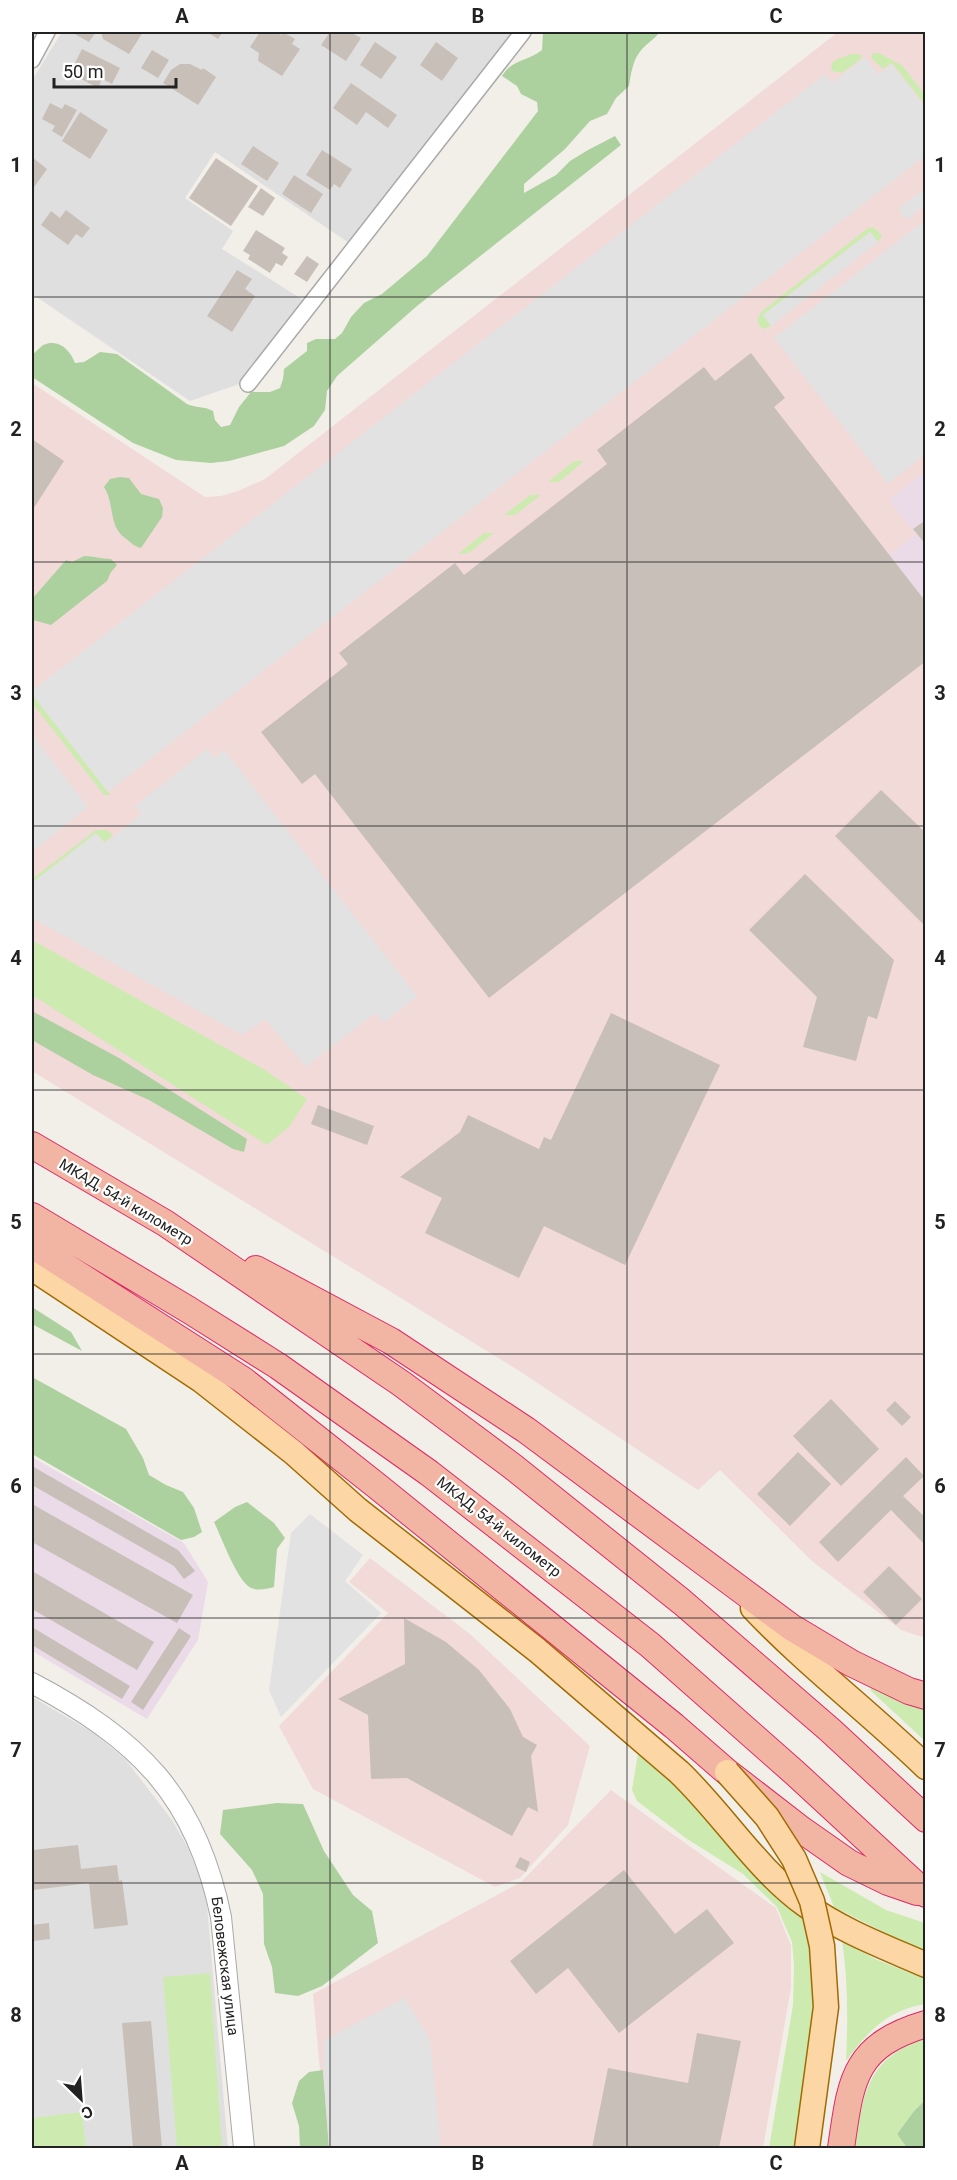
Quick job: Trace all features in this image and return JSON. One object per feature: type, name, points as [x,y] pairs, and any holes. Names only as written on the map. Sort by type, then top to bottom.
[{"type":"highway","name":"МКАД, 54-й километр","points":[[32,1145],[165,1224],[402,1384],[512,1466],[682,1602],[830,1730],[926,1819]]},
{"type":"highway","name":"МКАД, 54-й километр","points":[[32,1216],[279,1366],[429,1473],[650,1645],[795,1773],[926,1895]]},
{"type":"highway","points":[[165,1224],[309,1296],[391,1341],[526,1430],[791,1627],[851,1663],[909,1691],[926,1696]]},
{"type":"highway","points":[[32,1245],[243,1380],[674,1726],[727,1772],[802,1830],[849,1863],[888,1882],[926,1895]]},
{"type":"highway","points":[[841,2148],[850,2090],[859,2069],[886,2039],[907,2029],[926,2024]]},
{"type":"main road","points":[[32,1268],[201,1380],[294,1453],[358,1510],[537,1650],[679,1772],[700,1792],[774,1877],[805,1905],[841,1926],[926,1965]]},
{"type":"main road","points":[[723,1577],[780,1636],[890,1732],[926,1767]]},
{"type":"main road","points":[[727,1772],[768,1817],[794,1859],[812,1901],[819,1935],[826,2007],[807,2148]]},
{"type":"street","points":[[32,60],[47,32]]},
{"type":"street","points":[[248,384],[523,32]]},
{"type":"street","name":"Беловежская улица","points":[[32,1683],[99,1722],[143,1760],[176,1799],[204,1852],[216,1890],[221,1917],[244,2148]]},
{"type":"shaded area","points":[[62,32],[515,32],[349,243],[215,152],[185,198],[233,231],[222,249],[308,303],[245,382],[190,401],[32,294],[32,80]]},
{"type":"shaded area","points":[[838,32],[925,32],[925,1638],[901,1630],[812,1561],[720,1470],[698,1490],[521,1372],[32,1071],[32,383],[205,497],[221,496],[238,491],[265,479]]},
{"type":"shaded area","points":[[865,57],[878,74],[892,64],[925,107],[925,156],[108,792],[32,694],[32,691],[825,74],[832,83]]},
{"type":"shaded area","points":[[925,188],[925,205],[907,220],[898,209]]},
{"type":"shaded area","points":[[925,220],[925,454],[888,484],[774,338]]},
{"type":"shaded area","points":[[870,232],[878,242],[771,326],[763,315]]},
{"type":"shaded area","points":[[925,471],[925,602],[889,555],[916,534],[889,500]]},
{"type":"shaded area","points":[[32,735],[88,807],[32,852]]},
{"type":"shaded area","points":[[207,749],[214,758],[224,750],[417,996],[384,1023],[375,1013],[306,1067],[265,1019],[242,1035],[32,918],[32,883],[96,833],[105,843],[141,814],[135,806]]},
{"type":"shaded area","points":[[32,1457],[184,1543],[208,1582],[198,1640],[147,1719],[32,1651]]},
{"type":"shaded area","points":[[310,1514],[363,1555],[345,1581],[381,1613],[281,1717],[269,1690],[291,1533]]},
{"type":"shaded area","points":[[370,1558],[470,1634],[590,1746],[568,1825],[520,1878],[495,1887],[313,1789],[279,1726],[388,1613],[349,1582]]},
{"type":"shaded area","points":[[32,1697],[94,1733],[125,1759],[172,1820],[188,1848],[206,1894],[228,2148],[32,2148]]},
{"type":"shaded area","points":[[611,1790],[776,1908],[791,1946],[791,1988],[763,2148],[327,2148],[313,1994],[521,1882]]},
{"type":"shaded area","points":[[405,1998],[430,2040],[441,2148],[329,2148],[323,2070],[324,2040]]},
{"type":"green space","points":[[543,32],[660,32],[639,53],[633,65],[629,86],[616,98],[607,114],[590,121],[565,149],[524,184],[524,193],[556,175],[570,161],[615,136],[621,145],[417,306],[337,376],[327,391],[325,410],[314,426],[284,446],[229,461],[211,463],[176,460],[133,443],[32,377],[32,355],[43,345],[49,343],[63,346],[75,363],[84,362],[100,352],[117,354],[187,404],[213,411],[215,420],[221,427],[230,425],[239,407],[251,392],[270,392],[280,388],[284,369],[307,351],[307,343],[316,339],[335,339],[364,303],[382,294],[427,256],[538,111],[537,102],[521,94],[517,86],[502,76],[510,66],[542,50]]},
{"type":"green space","points":[[873,53],[879,53],[903,66],[925,95],[925,105],[892,63],[883,69],[871,58]]},
{"type":"green space","points":[[851,54],[861,54],[862,58],[842,73],[832,71],[831,64],[835,60]]},
{"type":"green space","points":[[873,227],[882,235],[878,242],[870,232],[763,315],[771,326],[764,329],[760,327],[757,320],[761,312],[868,228]]},
{"type":"green space","points":[[574,461],[584,461],[559,482],[548,482]]},
{"type":"green space","points":[[129,478],[141,494],[159,499],[163,508],[162,517],[141,548],[120,533],[114,521],[110,500],[104,487],[110,479]]},
{"type":"green space","points":[[530,495],[541,495],[515,515],[504,515]]},
{"type":"green space","points":[[484,533],[494,533],[469,553],[458,554]]},
{"type":"green space","points":[[84,556],[111,559],[117,565],[107,581],[51,625],[33,620],[32,599],[66,560],[72,562]]},
{"type":"green space","points":[[32,694],[111,795],[104,795],[32,703]]},
{"type":"green space","points":[[96,830],[107,830],[113,835],[104,843],[96,834],[32,883],[32,879]]},
{"type":"green space","points":[[32,940],[265,1070],[307,1099],[290,1126],[267,1145],[32,995]]},
{"type":"green space","points":[[32,1011],[119,1058],[247,1139],[244,1152],[233,1149],[149,1100],[93,1075],[32,1040]]},
{"type":"green space","points":[[32,1307],[71,1332],[82,1351],[32,1324]]},
{"type":"green space","points":[[32,1377],[126,1429],[143,1458],[149,1475],[183,1492],[194,1508],[202,1532],[194,1537],[181,1540],[32,1454]]},
{"type":"green space","points":[[247,1502],[274,1523],[285,1538],[277,1549],[274,1587],[257,1589],[246,1584],[235,1568],[214,1522],[235,1507]]},
{"type":"green space","points":[[872,1683],[925,1707],[925,1741],[870,1690]]},
{"type":"green space","points":[[638,1753],[678,1788],[802,1916],[812,1940],[817,1967],[816,2030],[799,2148],[769,2148],[793,2005],[792,1942],[777,1907],[743,1874],[687,1839],[637,1801],[632,1790]]},
{"type":"green space","points":[[277,1803],[303,1804],[324,1851],[353,1895],[372,1911],[378,1943],[322,1986],[298,1996],[275,1993],[272,1967],[264,1944],[263,1894],[252,1870],[220,1834],[223,1810]]},
{"type":"green space","points":[[820,1872],[886,1910],[922,1922],[925,1926],[925,1953],[834,1907]]},
{"type":"green space","points":[[842,1940],[875,1959],[926,1979],[925,2004],[900,2011],[880,2024],[862,2040],[846,2061],[847,2000]]},
{"type":"green space","points":[[210,1973],[222,2148],[177,2148],[163,1977]]},
{"type":"green space","points":[[925,2039],[925,2100],[897,2134],[907,2148],[855,2148],[861,2111],[871,2080],[891,2056],[906,2046]]},
{"type":"green space","points":[[323,2070],[329,2148],[300,2148],[299,2126],[292,2103],[299,2081],[309,2072]]},
{"type":"green space","points":[[925,2100],[925,2148],[907,2148],[897,2134]]},
{"type":"green space","points":[[82,2112],[86,2148],[34,2148],[32,2118]]},
{"type":"building","points":[[71,32],[96,32],[89,42]]},
{"type":"building","points":[[101,32],[143,32],[129,54],[103,39]]},
{"type":"building","points":[[207,32],[223,32],[218,39]]},
{"type":"building","points":[[260,32],[275,32],[281,35],[283,32],[295,39],[292,44],[300,49],[282,76],[258,61],[259,53],[250,47]]},
{"type":"building","points":[[330,32],[350,32],[361,38],[346,61],[321,45]]},
{"type":"building","points":[[375,42],[397,57],[381,79],[360,65]]},
{"type":"building","points":[[436,42],[458,58],[442,81],[420,65]]},
{"type":"building","points":[[82,49],[120,68],[112,84],[102,79],[98,88],[70,73]]},
{"type":"building","points":[[152,50],[169,60],[158,78],[141,68]]},
{"type":"building","points":[[180,64],[190,64],[202,70],[203,68],[216,77],[198,105],[163,83],[171,70]]},
{"type":"building","points":[[351,83],[397,115],[388,128],[366,112],[357,125],[333,108]]},
{"type":"building","points":[[50,103],[62,109],[65,104],[77,110],[62,137],[52,131],[55,126],[42,119]]},
{"type":"building","points":[[80,112],[108,130],[90,159],[62,141]]},
{"type":"building","points":[[253,146],[279,163],[267,181],[241,164]]},
{"type":"building","points":[[322,150],[352,169],[340,188],[334,184],[330,190],[306,175]]},
{"type":"building","points":[[32,157],[47,169],[32,190]]},
{"type":"building","points":[[216,158],[258,186],[231,226],[189,198]]},
{"type":"building","points":[[294,175],[323,194],[311,213],[282,194]]},
{"type":"building","points":[[261,188],[275,198],[263,216],[248,207]]},
{"type":"building","points":[[66,210],[90,228],[82,238],[76,234],[68,245],[41,225],[51,211],[60,218]]},
{"type":"building","points":[[256,230],[285,248],[282,253],[288,257],[282,266],[276,263],[270,273],[248,259],[250,255],[243,251]]},
{"type":"building","points":[[307,256],[319,264],[307,282],[294,274]]},
{"type":"building","points":[[237,270],[252,279],[245,289],[255,296],[232,332],[207,316]]},
{"type":"building","points":[[751,353],[785,398],[774,407],[926,602],[926,661],[489,998],[315,774],[302,784],[261,732],[348,664],[339,653],[455,563],[464,575],[607,464],[597,450],[704,367],[715,381]]},
{"type":"building","points":[[32,439],[64,461],[32,511]]},
{"type":"building","points":[[926,520],[926,545],[913,529]]},
{"type":"building","points":[[881,790],[926,833],[926,927],[835,836]]},
{"type":"building","points":[[805,874],[894,960],[877,1019],[868,1016],[856,1061],[803,1047],[817,997],[749,930]]},
{"type":"building","points":[[611,1013],[720,1065],[625,1265],[544,1226],[519,1278],[425,1233],[442,1198],[400,1177],[460,1132],[468,1115],[539,1149],[544,1137],[551,1140]]},
{"type":"building","points":[[318,1105],[374,1126],[367,1145],[311,1124]]},
{"type":"building","points":[[831,1399],[879,1449],[841,1486],[793,1436]]},
{"type":"building","points":[[895,1401],[911,1417],[902,1426],[886,1410]]},
{"type":"building","points":[[798,1452],[831,1484],[790,1526],[757,1494]]},
{"type":"building","points":[[906,1457],[924,1476],[903,1496],[926,1518],[926,1546],[891,1510],[838,1562],[819,1542]]},
{"type":"building","points":[[32,1466],[178,1550],[195,1571],[184,1579],[174,1566],[32,1485]]},
{"type":"building","points":[[32,1504],[193,1595],[177,1623],[32,1542]]},
{"type":"building","points":[[889,1566],[922,1599],[896,1625],[863,1592]]},
{"type":"building","points":[[32,1571],[154,1642],[137,1670],[32,1609]]},
{"type":"building","points":[[404,1618],[446,1642],[479,1670],[510,1709],[523,1737],[537,1745],[531,1756],[538,1812],[528,1807],[512,1836],[407,1778],[371,1779],[368,1715],[338,1699],[405,1664]]},
{"type":"building","points":[[32,1627],[130,1686],[122,1699],[32,1645]]},
{"type":"building","points":[[179,1628],[191,1636],[143,1710],[131,1702]]},
{"type":"building","points":[[78,1845],[81,1869],[117,1865],[119,1881],[122,1880],[128,1925],[94,1929],[89,1883],[33,1890],[32,1850]]},
{"type":"building","points":[[520,1857],[530,1862],[526,1872],[515,1867]]},
{"type":"building","points":[[624,1870],[675,1934],[707,1909],[734,1943],[619,2033],[568,1968],[536,1994],[510,1961]]},
{"type":"building","points":[[49,1923],[50,1939],[33,1941],[32,1925]]},
{"type":"building","points":[[151,2021],[162,2148],[133,2148],[122,2023]]},
{"type":"building","points":[[697,2033],[741,2041],[719,2148],[592,2148],[608,2068],[688,2083]]}]
